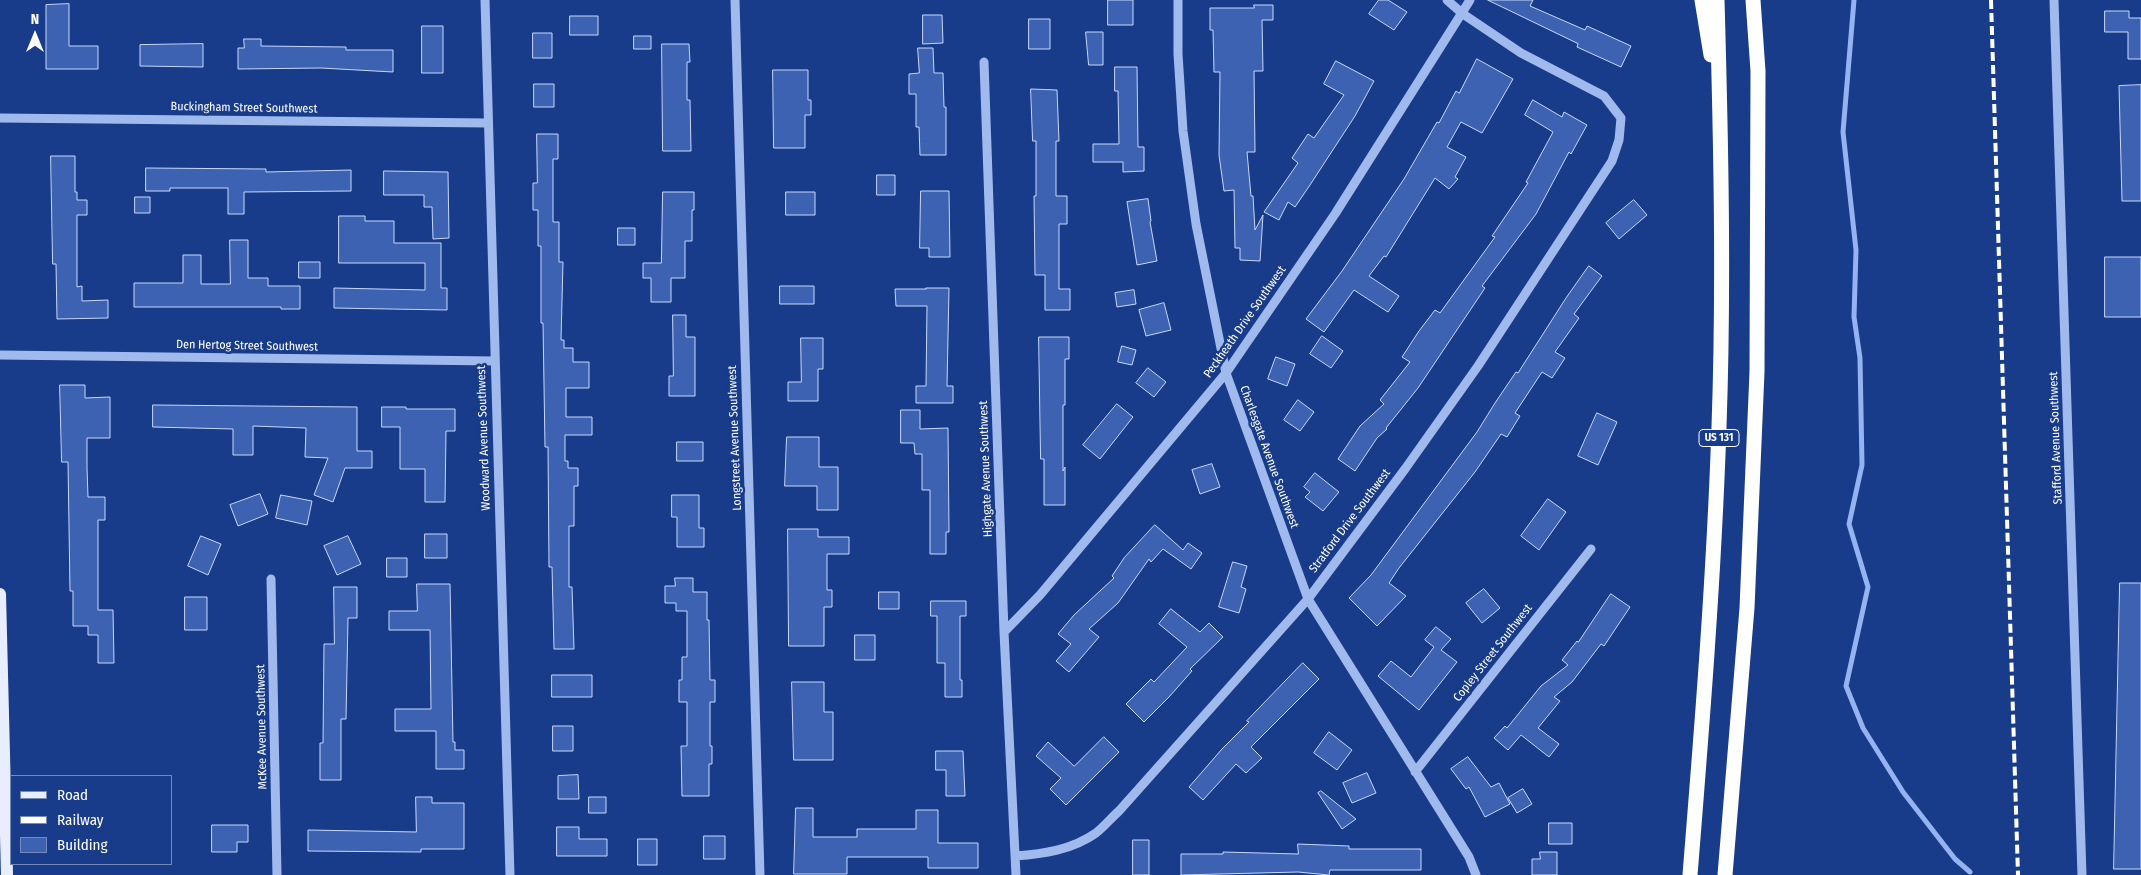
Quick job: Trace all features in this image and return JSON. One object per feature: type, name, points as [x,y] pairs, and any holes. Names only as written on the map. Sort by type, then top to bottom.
[{"type":"highway","points":[[1702,0],[1720,114]]},
{"type":"highway","name":"US 131","points":[[1690,875],[1706,669],[1719,424],[1722,286],[1717,0]]},
{"type":"highway","name":"US 131","points":[[1725,875],[1747,608],[1757,372],[1758,71],[1754,3]]},
{"type":"main road","points":[[0,594],[7,875]]},
{"type":"street","name":"Woodward Avenue Southwest","points":[[485,0],[510,875]]},
{"type":"street","name":"Longstreet Avenue Southwest","points":[[735,0],[760,875]]},
{"type":"street","name":"Charlesgate Avenue Southwest","points":[[1178,0],[1178,54],[1183,131],[1196,224],[1226,373],[1308,599],[1469,857],[1476,875]]},
{"type":"street","points":[[1446,0],[1463,14]]},
{"type":"street","name":"Peckheath Drive Southwest","points":[[1004,632],[1040,596],[1226,373],[1336,214],[1470,0]]},
{"type":"street","name":"Stafford Avenue Southwest","points":[[2054,0],[2082,875]]},
{"type":"street","name":"Stratford Drive Southwest","points":[[1015,856],[1046,854],[1071,846],[1096,833],[1119,812],[1308,599],[1405,469],[1478,366],[1612,161],[1619,140],[1621,118],[1604,96],[1521,53],[1463,14]]},
{"type":"street","name":"Highgate Avenue Southwest","points":[[984,62],[1004,632],[1016,875]]},
{"type":"street","name":"Buckingham Street Southwest","points":[[0,118],[488,123]]},
{"type":"street","name":"Den Hertog Street Southwest","points":[[0,355],[494,361]]},
{"type":"street","name":"Copley Street Southwest","points":[[1415,772],[1591,549]]},
{"type":"street","name":"McKee Avenue Southwest","points":[[271,579],[277,875]]},
{"type":"building","points":[[1108,0],[1133,0],[1133,25],[1108,25]]},
{"type":"building","points":[[1379,0],[1388,0],[1407,12],[1394,30],[1369,14]]},
{"type":"building","points":[[1488,0],[1533,0],[1530,6],[1585,30],[1587,26],[1631,46],[1621,67],[1577,47],[1578,44]]},
{"type":"building","points":[[69,4],[69,46],[98,46],[98,69],[46,69],[46,5]]},
{"type":"building","points":[[1254,5],[1273,5],[1273,20],[1262,20],[1263,71],[1254,71],[1255,152],[1247,152],[1255,230],[1263,215],[1260,261],[1240,260],[1240,248],[1235,248],[1234,190],[1224,191],[1219,155],[1220,72],[1214,72],[1213,30],[1210,30],[1210,8],[1254,8]]},
{"type":"building","points":[[2105,11],[2129,11],[2129,18],[2141,18],[2141,59],[2128,59],[2128,32],[2105,32]]},
{"type":"building","points":[[923,15],[942,15],[943,43],[923,44]]},
{"type":"building","points":[[570,16],[598,16],[598,35],[570,35]]},
{"type":"building","points":[[1029,19],[1050,19],[1050,49],[1029,49]]},
{"type":"building","points":[[422,26],[443,26],[443,73],[422,73]]},
{"type":"building","points":[[1086,32],[1103,32],[1103,65],[1089,65]]},
{"type":"building","points":[[533,33],[552,33],[552,58],[533,58]]},
{"type":"building","points":[[634,36],[651,36],[651,49],[634,49]]},
{"type":"building","points":[[244,39],[261,39],[261,46],[346,47],[346,50],[393,50],[393,72],[321,68],[238,69],[238,48],[244,48]]},
{"type":"building","points":[[203,44],[203,67],[140,66],[140,45]]},
{"type":"building","points":[[662,44],[689,44],[690,62],[687,62],[687,100],[690,100],[691,151],[663,151]]},
{"type":"building","points":[[918,48],[933,48],[934,73],[943,73],[944,107],[946,107],[946,155],[920,155],[919,127],[916,127],[916,94],[909,94],[909,74],[919,73]]},
{"type":"building","points":[[1477,59],[1513,79],[1482,133],[1461,122],[1447,147],[1466,157],[1455,177],[1458,179],[1449,189],[1435,178],[1386,257],[1384,256],[1369,276],[1399,296],[1388,312],[1354,290],[1324,332],[1306,319],[1342,271],[1404,179],[1437,122],[1439,123],[1456,91],[1459,93]]},
{"type":"building","points":[[1336,61],[1374,81],[1355,116],[1295,207],[1288,202],[1279,220],[1264,212],[1298,163],[1292,158],[1308,134],[1314,138],[1344,95],[1324,84]]},
{"type":"building","points":[[1115,67],[1137,67],[1138,147],[1144,147],[1144,171],[1123,172],[1123,162],[1093,162],[1093,144],[1119,144],[1118,91],[1115,91]]},
{"type":"building","points":[[773,70],[808,70],[808,100],[811,100],[811,115],[805,115],[805,148],[774,148]]},
{"type":"building","points":[[534,84],[554,84],[554,107],[534,107]]},
{"type":"building","points":[[2141,85],[2141,201],[2122,201],[2119,86]]},
{"type":"building","points":[[1031,89],[1057,90],[1059,141],[1056,141],[1056,196],[1067,196],[1067,224],[1059,224],[1059,289],[1070,289],[1070,310],[1045,310],[1045,275],[1035,275],[1034,196],[1036,196],[1036,141],[1033,141]]},
{"type":"building","points":[[1533,100],[1562,117],[1564,112],[1587,125],[1571,154],[1569,152],[1536,214],[1482,286],[1485,288],[1418,388],[1387,429],[1377,438],[1355,471],[1338,459],[1360,426],[1384,404],[1380,400],[1410,362],[1402,357],[1419,331],[1435,310],[1440,313],[1495,237],[1492,236],[1528,183],[1526,182],[1553,132],[1525,115]]},
{"type":"building","points":[[537,134],[558,134],[558,159],[553,159],[553,222],[559,222],[559,262],[563,262],[561,340],[564,340],[564,348],[573,348],[573,362],[589,362],[589,388],[566,388],[566,417],[592,417],[592,435],[565,435],[565,461],[568,461],[568,468],[578,468],[578,486],[574,486],[574,526],[569,526],[569,587],[572,587],[574,649],[554,649],[552,567],[549,567],[548,447],[545,447],[543,323],[541,323],[541,246],[538,246],[538,210],[533,210],[533,183],[537,183]]},
{"type":"building","points":[[51,156],[75,156],[75,192],[77,192],[77,200],[87,200],[87,215],[77,215],[77,287],[82,286],[82,301],[108,300],[108,318],[57,319],[56,264],[53,264]]},
{"type":"building","points":[[146,168],[266,169],[266,172],[351,170],[351,191],[244,192],[244,214],[228,214],[228,188],[170,188],[170,191],[146,191]]},
{"type":"building","points":[[384,171],[448,172],[449,238],[433,239],[432,207],[424,207],[424,195],[384,195]]},
{"type":"building","points":[[877,175],[895,175],[895,195],[877,195]]},
{"type":"building","points":[[921,191],[949,191],[950,257],[929,257],[929,248],[920,248]]},
{"type":"building","points":[[663,192],[694,192],[692,241],[685,241],[685,278],[671,278],[671,302],[651,302],[651,278],[643,278],[643,263],[661,263]]},
{"type":"building","points":[[786,192],[815,192],[815,215],[786,215]]},
{"type":"building","points":[[135,197],[150,197],[150,213],[135,213]]},
{"type":"building","points":[[1148,199],[1157,261],[1137,265],[1127,202]]},
{"type":"building","points":[[1634,200],[1647,215],[1619,239],[1606,223]]},
{"type":"building","points":[[339,216],[365,216],[365,221],[394,221],[394,243],[441,243],[441,288],[447,288],[447,310],[334,308],[334,288],[425,290],[425,263],[339,263]]},
{"type":"building","points":[[618,228],[635,228],[635,245],[618,245]]},
{"type":"building","points":[[230,240],[248,240],[248,278],[268,278],[268,286],[300,286],[300,309],[281,309],[281,307],[134,307],[134,283],[183,283],[183,255],[201,255],[201,284],[230,284]]},
{"type":"building","points":[[2105,257],[2141,257],[2141,317],[2105,317]]},
{"type":"building","points":[[299,262],[320,262],[320,278],[299,278]]},
{"type":"building","points":[[1589,266],[1602,276],[1574,314],[1579,318],[1555,352],[1565,358],[1552,378],[1542,372],[1515,413],[1520,416],[1507,437],[1501,434],[1475,472],[1399,568],[1389,583],[1406,596],[1377,626],[1349,598],[1371,575],[1477,432]]},
{"type":"building","points":[[780,286],[814,286],[814,304],[780,304]]},
{"type":"building","points":[[949,288],[947,386],[953,386],[953,403],[916,403],[916,386],[926,386],[927,306],[896,306],[895,289]]},
{"type":"building","points":[[1134,290],[1136,304],[1117,307],[1115,293]]},
{"type":"building","points":[[1164,303],[1171,330],[1146,336],[1139,310]]},
{"type":"building","points":[[673,315],[686,315],[686,337],[695,337],[695,396],[669,396],[669,376],[673,376]]},
{"type":"building","points":[[1322,336],[1343,351],[1331,368],[1310,354]]},
{"type":"building","points":[[1039,337],[1069,337],[1069,359],[1065,359],[1065,405],[1063,405],[1065,505],[1044,505],[1044,459],[1041,459]]},
{"type":"building","points":[[801,338],[823,338],[823,369],[818,369],[818,401],[788,401],[788,382],[801,382]]},
{"type":"building","points":[[1122,346],[1136,350],[1132,365],[1118,362]]},
{"type":"building","points":[[1276,357],[1295,364],[1287,386],[1268,379]]},
{"type":"building","points":[[1148,368],[1166,382],[1154,397],[1136,383]]},
{"type":"building","points":[[60,385],[85,385],[85,398],[110,397],[110,438],[87,438],[87,468],[88,497],[105,497],[105,520],[98,520],[98,610],[113,610],[114,663],[98,663],[98,635],[88,635],[88,626],[73,626],[73,591],[70,591],[68,462],[62,462]]},
{"type":"building","points":[[1298,400],[1314,412],[1300,431],[1284,420]]},
{"type":"building","points":[[1117,404],[1133,417],[1100,459],[1083,445]]},
{"type":"building","points":[[153,405],[357,407],[357,451],[372,451],[372,468],[345,468],[333,502],[314,495],[328,458],[305,457],[306,428],[253,426],[253,455],[233,455],[233,429],[153,427]]},
{"type":"building","points":[[382,407],[455,409],[455,431],[446,431],[445,502],[425,502],[425,469],[400,469],[400,427],[382,427]]},
{"type":"building","points":[[901,410],[920,410],[920,429],[948,428],[949,532],[946,532],[946,554],[930,554],[930,490],[922,490],[922,454],[915,454],[914,443],[901,443]]},
{"type":"building","points":[[1597,413],[1617,422],[1598,465],[1578,456]]},
{"type":"building","points":[[787,437],[819,437],[819,467],[838,467],[838,510],[817,510],[817,486],[785,486]]},
{"type":"building","points":[[677,442],[703,442],[703,461],[677,461]]},
{"type":"building","points":[[1212,464],[1220,487],[1200,494],[1192,470]]},
{"type":"building","points":[[1315,473],[1339,492],[1323,511],[1305,497],[1310,492],[1304,487]]},
{"type":"building","points":[[260,494],[268,514],[238,526],[230,505]]},
{"type":"building","points":[[281,495],[312,501],[307,525],[276,518]]},
{"type":"building","points":[[672,495],[699,495],[699,528],[704,528],[704,547],[677,547],[677,517],[672,517]]},
{"type":"building","points":[[1548,499],[1566,512],[1539,550],[1521,536]]},
{"type":"building","points":[[1155,525],[1183,550],[1188,543],[1202,553],[1191,569],[1163,549],[1151,562],[1149,559],[1118,603],[1089,629],[1099,637],[1069,672],[1056,661],[1071,644],[1058,634],[1074,615],[1114,578],[1112,576],[1124,558]]},
{"type":"building","points":[[788,529],[818,529],[818,537],[849,537],[849,554],[827,554],[827,590],[832,590],[832,607],[824,607],[824,646],[789,646]]},
{"type":"building","points":[[425,534],[447,534],[447,558],[425,558]]},
{"type":"building","points":[[201,536],[221,544],[208,575],[188,566]]},
{"type":"building","points":[[348,536],[361,564],[337,575],[324,546]]},
{"type":"building","points":[[387,558],[407,558],[407,577],[387,577]]},
{"type":"building","points":[[1233,562],[1247,566],[1241,587],[1246,589],[1239,613],[1219,607]]},
{"type":"building","points":[[675,578],[693,578],[693,592],[707,592],[710,680],[715,680],[715,702],[710,702],[712,764],[709,764],[709,796],[682,796],[681,746],[687,746],[687,702],[679,702],[679,680],[682,680],[682,657],[687,657],[687,611],[676,611],[676,603],[665,603],[665,586],[675,586]]},
{"type":"building","points":[[2120,583],[2141,583],[2141,869],[2114,869]]},
{"type":"building","points":[[417,584],[450,584],[453,742],[455,742],[455,750],[464,750],[464,769],[436,769],[436,731],[395,731],[395,709],[431,709],[430,630],[389,630],[389,611],[417,611]]},
{"type":"building","points":[[334,587],[357,587],[357,618],[348,618],[346,719],[341,719],[341,780],[320,780],[320,743],[323,743],[324,644],[334,644]]},
{"type":"building","points":[[1484,589],[1500,608],[1482,623],[1466,603]]},
{"type":"building","points":[[879,592],[899,592],[899,609],[879,609]]},
{"type":"building","points":[[1611,594],[1630,607],[1604,646],[1601,644],[1572,682],[1554,697],[1560,701],[1538,728],[1559,744],[1549,757],[1521,735],[1508,750],[1494,738],[1505,726],[1507,728],[1541,686],[1568,665],[1562,660],[1578,642]]},
{"type":"building","points":[[185,597],[207,597],[207,630],[185,630]]},
{"type":"building","points":[[931,601],[966,601],[966,616],[960,616],[960,680],[962,680],[962,697],[945,697],[945,663],[937,663],[937,616],[931,616]]},
{"type":"building","points":[[1171,609],[1200,632],[1209,623],[1223,637],[1190,669],[1192,671],[1144,722],[1126,704],[1151,679],[1154,682],[1187,647],[1159,624]]},
{"type":"building","points":[[1436,627],[1451,639],[1441,650],[1457,662],[1419,710],[1378,676],[1391,661],[1411,677],[1434,647],[1425,640]]},
{"type":"building","points":[[855,635],[875,635],[875,660],[855,660]]},
{"type":"building","points":[[1303,663],[1319,679],[1251,747],[1262,758],[1246,773],[1236,764],[1203,800],[1189,787],[1222,749],[1249,722],[1247,721]]},
{"type":"building","points":[[552,675],[592,675],[592,697],[552,697]]},
{"type":"building","points":[[792,682],[824,682],[824,712],[833,712],[833,760],[794,760]]},
{"type":"building","points":[[553,726],[573,726],[573,751],[553,751]]},
{"type":"building","points":[[1329,732],[1352,750],[1337,770],[1314,753]]},
{"type":"building","points":[[1104,737],[1119,752],[1066,805],[1050,789],[1061,778],[1036,756],[1048,742],[1074,766]]},
{"type":"building","points":[[936,751],[963,751],[965,796],[946,796],[946,770],[936,770]]},
{"type":"building","points":[[1468,757],[1491,787],[1499,783],[1510,804],[1485,817],[1469,787],[1466,789],[1451,769]]},
{"type":"building","points":[[1367,773],[1376,793],[1352,803],[1343,783]]},
{"type":"building","points":[[578,775],[579,799],[558,799],[558,776]]},
{"type":"building","points":[[1523,789],[1532,804],[1517,813],[1508,798]]},
{"type":"building","points":[[1321,791],[1356,819],[1342,829],[1318,793]]},
{"type":"building","points":[[416,797],[432,797],[432,803],[464,803],[464,849],[421,849],[421,852],[308,851],[308,830],[416,832]]},
{"type":"building","points":[[589,797],[606,797],[606,813],[589,813]]},
{"type":"building","points":[[796,808],[813,808],[813,837],[857,837],[857,829],[916,829],[916,810],[938,810],[938,843],[978,843],[978,868],[928,868],[928,857],[847,857],[847,874],[794,874]]},
{"type":"building","points":[[1549,823],[1572,823],[1572,844],[1549,844]]},
{"type":"building","points":[[212,825],[248,825],[248,842],[237,842],[237,852],[212,852]]},
{"type":"building","points":[[557,827],[579,827],[579,839],[607,839],[607,856],[557,856]]},
{"type":"building","points":[[704,836],[725,836],[725,859],[704,859]]},
{"type":"building","points":[[638,839],[657,839],[657,865],[638,865]]},
{"type":"building","points":[[1133,840],[1149,840],[1149,875],[1133,875]]},
{"type":"building","points":[[1298,844],[1349,846],[1349,849],[1421,849],[1421,870],[1330,870],[1329,875],[1298,872],[1181,875],[1181,854],[1223,854],[1223,852],[1298,854]]},
{"type":"building","points":[[1540,852],[1557,852],[1557,875],[1532,875],[1532,859],[1540,859]]},
{"type":"waterway","points":[[1854,0],[1843,132],[1856,250],[1854,317],[1860,358],[1862,465],[1849,524],[1868,587],[1846,686],[1863,728],[1903,792],[1955,859],[1970,872]]},
{"type":"railway","points":[[1991,0],[2018,875]]}]
